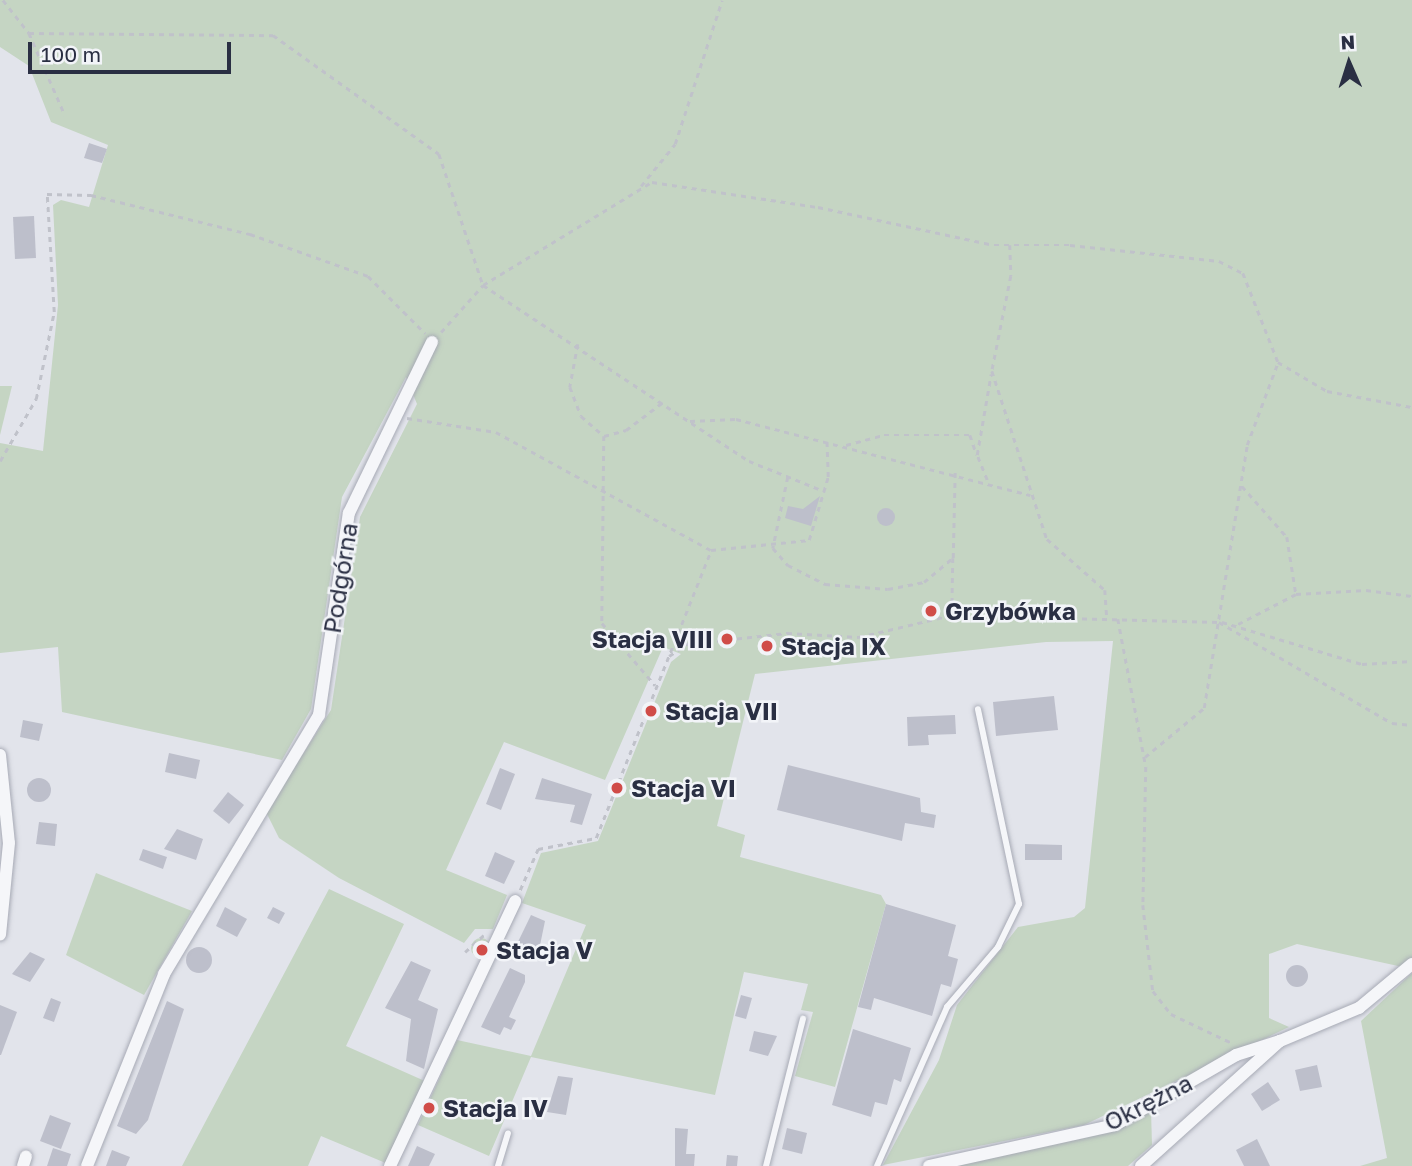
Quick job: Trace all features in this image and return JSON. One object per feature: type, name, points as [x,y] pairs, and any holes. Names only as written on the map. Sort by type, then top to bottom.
[{"type":"street","name":"Podgórna","points":[[87,1166],[164,974],[319,715],[349,513],[393,416],[432,342]]},
{"type":"street","points":[[0,755],[9,843],[0,935]]},
{"type":"street","points":[[390,1166],[515,901]]},
{"type":"street","points":[[1140,1166],[1280,1041],[1359,1008],[1412,964]]},
{"type":"street","name":"Okrężna","points":[[929,1166],[1115,1125],[1247,1050],[1280,1041]]},
{"type":"street","points":[[1247,1050],[1250,1068]]},
{"type":"lane","points":[[877,1166],[947,1007],[998,947],[1019,904],[978,709]]},
{"type":"lane","points":[[766,1166],[803,1019]]},
{"type":"lane","points":[[498,1166],[508,1133]]},
{"type":"path","points":[[4,0],[29,33],[65,115]]},
{"type":"path","points":[[638,188],[675,144],[722,0]]},
{"type":"path","points":[[29,33],[273,35],[439,154],[483,285],[578,344],[749,461],[824,491]]},
{"type":"path","points":[[0,461],[36,399],[54,312],[47,194],[91,195],[250,234],[368,276],[432,342],[483,285],[638,188],[652,182],[818,207],[1010,245],[1219,261],[1243,273],[1278,362],[1328,391],[1412,407]]},
{"type":"path","points":[[977,455],[1011,276],[1010,245]]},
{"type":"path","points":[[578,344],[570,387],[580,416],[604,436],[607,496],[602,623],[655,685]]},
{"type":"path","points":[[1145,757],[1205,708],[1247,445],[1278,362]]},
{"type":"path","points":[[992,371],[1047,539],[1105,590],[1107,619]]},
{"type":"path","points":[[604,436],[626,430],[663,402]]},
{"type":"path","points":[[393,416],[496,432],[607,496],[711,550],[773,548],[809,540],[824,491],[827,441]]},
{"type":"path","points":[[690,421],[736,419],[955,471],[1032,496]]},
{"type":"path","points":[[846,445],[884,435],[970,435],[987,481]]},
{"type":"path","points":[[952,615],[955,471]]},
{"type":"path","points":[[773,548],[788,477]]},
{"type":"path","points":[[1240,484],[1287,537],[1296,594]]},
{"type":"path","points":[[773,548],[788,565],[825,584],[887,589],[924,582],[953,558]]},
{"type":"path","points":[[515,901],[538,849],[596,838],[655,685],[702,581],[711,550]]},
{"type":"path","points":[[1236,625],[1296,594],[1412,596]]},
{"type":"path","points":[[669,656],[687,645],[787,633],[859,637],[952,615],[1219,622],[1362,664],[1412,661]]},
{"type":"path","points":[[1118,619],[1145,757],[1143,905],[1153,991],[1171,1014],[1247,1050]]},
{"type":"path","points":[[1219,622],[1392,723],[1412,725]]},
{"type":"path","points":[[465,952],[481,933],[496,941]]},
{"type":"green space","points":[[0,0],[1412,0],[1412,969],[1297,944],[1269,954],[1269,1018],[1289,1027],[1084,1125],[883,1165],[939,1060],[957,1005],[1018,927],[1074,917],[1085,908],[1113,641],[1046,642],[755,674],[717,826],[745,835],[740,857],[881,895],[886,904],[835,1087],[795,1076],[813,1012],[801,1010],[808,984],[744,972],[715,1095],[531,1057],[489,1156],[418,1125],[457,1040],[531,1056],[586,925],[522,903],[541,853],[598,841],[671,662],[681,654],[663,647],[605,780],[504,742],[446,870],[507,895],[493,929],[475,929],[464,943],[339,878],[279,838],[266,812],[331,710],[360,517],[417,404],[406,377],[342,497],[311,709],[282,760],[62,712],[58,647],[0,653],[0,443],[43,451],[58,305],[53,205],[61,200],[89,207],[108,145],[51,122],[29,66],[0,47]]},
{"type":"green space","points":[[0,386],[12,386],[0,435]]},
{"type":"green space","points":[[96,873],[192,911],[144,995],[66,955]]},
{"type":"green space","points":[[329,889],[404,924],[346,1046],[427,1082],[388,1164],[321,1136],[308,1166],[182,1166]]},
{"type":"green space","points":[[481,938],[488,941],[491,948],[488,955],[481,958],[474,955],[471,948],[474,941]]},
{"type":"green space","points":[[1412,973],[1412,1166],[1360,1166],[1387,1158],[1361,1021]]},
{"type":"green space","points":[[1151,1110],[1152,1145],[1128,1166],[958,1166]]},
{"type":"building","points":[[89,143],[107,149],[102,163],[84,158]]},
{"type":"building","points":[[34,216],[36,258],[15,259],[13,217]]},
{"type":"building","points":[[820,496],[811,526],[785,518],[788,506],[803,509]]},
{"type":"building","points":[[882,508],[890,508],[895,517],[893,524],[882,526],[877,521],[877,513]]},
{"type":"building","points":[[1054,696],[1058,730],[996,736],[993,702]]},
{"type":"building","points":[[955,715],[956,734],[928,735],[929,745],[908,746],[907,717]]},
{"type":"building","points":[[23,720],[43,724],[39,741],[20,737]]},
{"type":"building","points":[[169,753],[200,760],[196,779],[165,772]]},
{"type":"building","points":[[788,765],[920,798],[921,812],[936,815],[934,828],[905,823],[902,841],[777,810]]},
{"type":"building","points":[[500,768],[515,774],[501,810],[486,804]]},
{"type":"building","points":[[39,778],[48,781],[51,790],[48,799],[39,802],[30,799],[27,790],[30,781]]},
{"type":"building","points":[[542,778],[592,794],[582,825],[570,822],[575,805],[535,799]]},
{"type":"building","points":[[228,792],[244,805],[229,824],[213,811]]},
{"type":"building","points":[[39,822],[57,824],[55,846],[36,844]]},
{"type":"building","points":[[177,829],[203,839],[196,860],[164,849]]},
{"type":"building","points":[[1025,844],[1062,845],[1062,860],[1025,860]]},
{"type":"building","points":[[143,849],[167,857],[163,869],[139,860]]},
{"type":"building","points":[[495,852],[515,861],[504,884],[485,876]]},
{"type":"building","points":[[886,904],[956,925],[948,956],[958,959],[951,987],[941,984],[932,1016],[874,998],[871,1010],[858,1007]]},
{"type":"building","points":[[225,907],[247,919],[237,937],[216,926]]},
{"type":"building","points":[[273,907],[285,913],[279,924],[267,918]]},
{"type":"building","points":[[531,915],[545,921],[538,955],[516,946]]},
{"type":"building","points":[[199,947],[208,951],[212,960],[208,969],[199,973],[190,969],[186,960],[190,951]]},
{"type":"building","points":[[30,952],[45,959],[30,982],[12,974]]},
{"type":"building","points":[[411,961],[431,970],[418,1000],[438,1009],[424,1069],[406,1061],[411,1019],[385,1008]]},
{"type":"building","points":[[1297,965],[1305,968],[1308,976],[1305,984],[1297,987],[1289,984],[1286,976],[1289,968]]},
{"type":"building","points":[[510,968],[525,975],[525,982],[509,1017],[516,1020],[511,1030],[504,1027],[500,1035],[481,1027]]},
{"type":"building","points":[[741,995],[752,998],[746,1019],[735,1016]]},
{"type":"building","points":[[51,998],[61,1002],[54,1022],[43,1018]]},
{"type":"building","points":[[167,1001],[184,1009],[148,1120],[136,1134],[117,1126]]},
{"type":"building","points":[[0,1005],[17,1012],[1,1055],[0,1055]]},
{"type":"building","points":[[853,1029],[911,1048],[901,1082],[894,1079],[887,1105],[875,1102],[871,1117],[832,1105]]},
{"type":"building","points":[[754,1031],[777,1036],[768,1056],[749,1051]]},
{"type":"building","points":[[1317,1065],[1322,1087],[1300,1091],[1295,1070]]},
{"type":"building","points":[[558,1076],[573,1078],[566,1115],[547,1112]]},
{"type":"building","points":[[1268,1082],[1280,1100],[1262,1111],[1251,1094]]},
{"type":"building","points":[[50,1115],[71,1123],[61,1149],[40,1141]]},
{"type":"building","points":[[675,1128],[688,1129],[686,1154],[695,1154],[694,1166],[675,1166]]},
{"type":"building","points":[[787,1128],[807,1133],[802,1154],[782,1149]]},
{"type":"building","points":[[1257,1139],[1270,1166],[1244,1166],[1236,1150]]},
{"type":"building","points":[[417,1146],[435,1154],[429,1166],[408,1166]]},
{"type":"building","points":[[53,1148],[71,1154],[67,1166],[47,1166]]},
{"type":"building","points":[[112,1150],[130,1157],[126,1166],[106,1166]]},
{"type":"building","points":[[727,1155],[738,1156],[737,1166],[726,1166]]},
{"type":"place","name":"Grzybówka","points":[[931,611]]},
{"type":"place","name":"Stacja VIII","points":[[727,639]]},
{"type":"place","name":"Stacja IX","points":[[767,646]]},
{"type":"place","name":"Stacja VII","points":[[651,711]]},
{"type":"place","name":"Stacja VI","points":[[617,788]]},
{"type":"place","name":"Stacja V","points":[[482,950]]},
{"type":"place","name":"Stacja IV","points":[[429,1108]]}]
